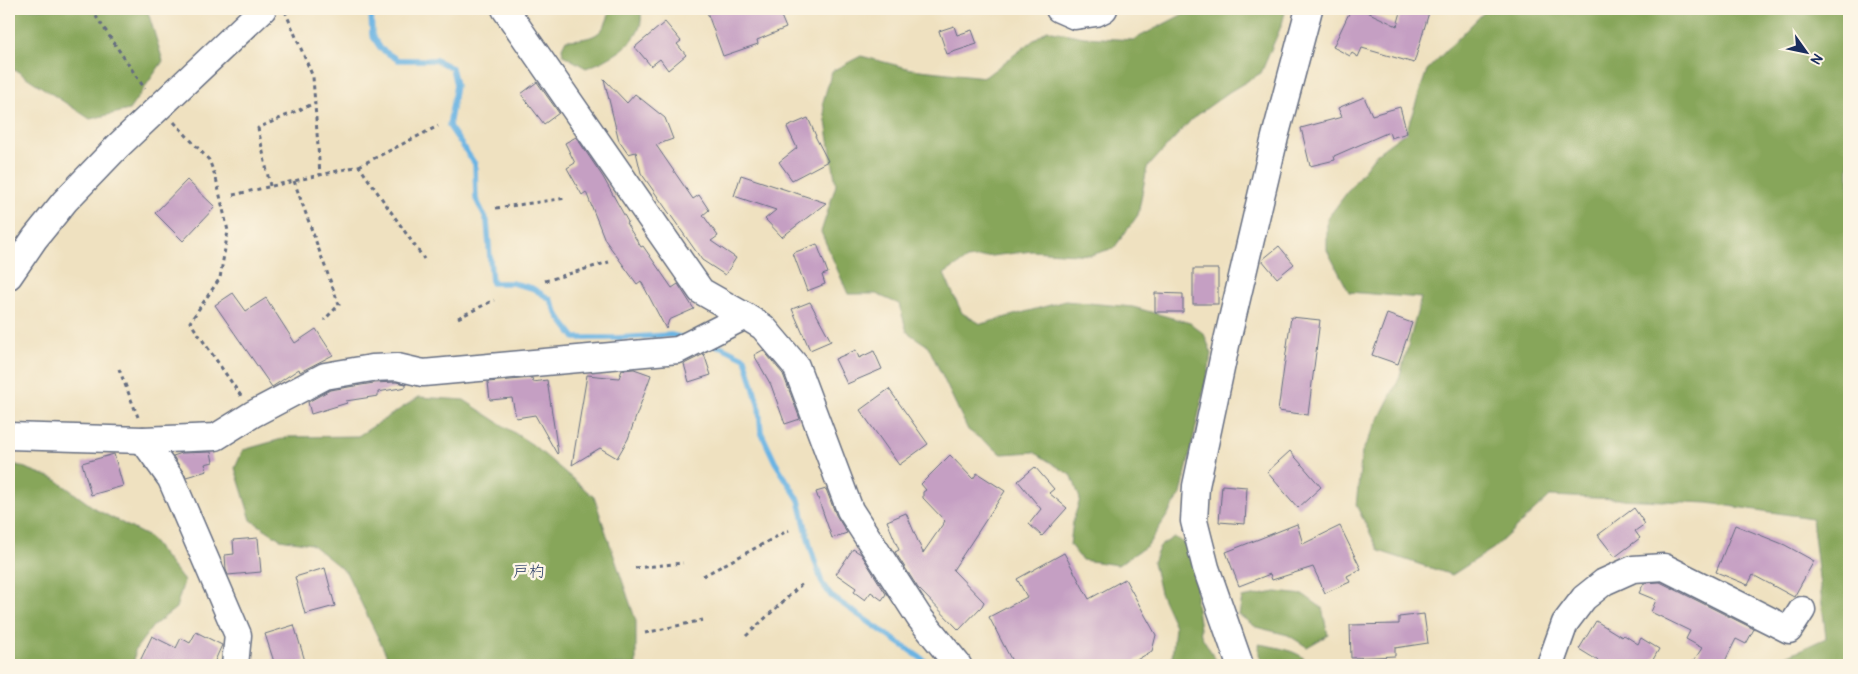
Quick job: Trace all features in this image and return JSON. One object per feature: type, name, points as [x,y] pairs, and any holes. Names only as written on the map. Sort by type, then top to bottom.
[{"type":"street","points":[[9,276],[35,238],[65,201],[160,106],[263,9]]},
{"type":"street","points":[[505,9],[701,291],[763,327],[796,366],[850,510],[919,617],[958,665]]},
{"type":"street","points":[[1059,9],[1075,16],[1096,14],[1104,9]]},
{"type":"street","points":[[1240,665],[1206,568],[1194,521],[1196,486],[1226,345],[1275,137],[1309,9]]},
{"type":"street","points":[[9,436],[141,431],[216,437],[253,414],[325,376],[372,368],[397,367],[423,372],[678,350],[745,316]]},
{"type":"street","points":[[141,431],[170,479],[238,635],[235,665]]},
{"type":"street","points":[[1550,665],[1565,623],[1584,598],[1604,582],[1633,569],[1664,567],[1789,630],[1802,610]]},
{"type":"path","points":[[91,9],[147,92],[209,160],[216,178],[228,231],[220,278],[190,322],[253,414]]},
{"type":"path","points":[[284,9],[313,77],[320,175]]},
{"type":"path","points":[[270,186],[258,128],[315,103]]},
{"type":"path","points":[[233,195],[359,166],[438,126]]},
{"type":"path","points":[[359,166],[424,258]]},
{"type":"path","points":[[294,181],[339,305],[324,320]]},
{"type":"path","points":[[496,208],[567,198]]},
{"type":"path","points":[[545,281],[609,262]]},
{"type":"path","points":[[458,318],[494,300]]},
{"type":"path","points":[[120,369],[141,431]]},
{"type":"path","points":[[703,576],[788,530]]},
{"type":"path","points":[[635,568],[683,563]]},
{"type":"path","points":[[746,636],[803,583]]},
{"type":"path","points":[[644,633],[703,620]]},
{"type":"green space","points":[[9,9],[147,9],[163,61],[129,110],[90,119],[17,71],[9,69]]},
{"type":"green space","points":[[607,9],[640,9],[641,20],[639,30],[633,39],[616,54],[586,68],[563,55],[562,48],[566,40],[583,39],[596,35],[600,31],[610,10]]},
{"type":"green space","points":[[1193,9],[1286,9],[1282,24],[1261,73],[1229,92],[1192,119],[1147,168],[1138,215],[1114,248],[1091,255],[1032,251],[967,259],[944,274],[962,313],[981,324],[1065,301],[1133,307],[1190,323],[1204,334],[1212,354],[1181,494],[1148,545],[1118,565],[1082,560],[1070,545],[1073,521],[1080,499],[1072,476],[1034,452],[1002,454],[968,430],[928,346],[907,332],[899,304],[876,294],[848,294],[821,232],[836,185],[823,102],[832,71],[861,56],[911,69],[985,77],[1047,30],[1084,37],[1133,40]]},
{"type":"green space","points":[[1487,9],[1849,9],[1849,665],[1771,665],[1773,662],[1826,638],[1812,518],[1708,503],[1550,496],[1494,548],[1452,575],[1379,551],[1356,505],[1362,452],[1399,379],[1421,298],[1349,292],[1327,250],[1327,219],[1376,154],[1406,132],[1427,70]]},
{"type":"green space","points":[[419,397],[464,400],[533,445],[594,497],[636,621],[636,665],[387,665],[386,654],[346,572],[311,544],[280,539],[251,520],[235,468],[243,450],[289,437],[358,436]]},
{"type":"green space","points":[[9,462],[55,479],[97,510],[149,537],[184,581],[176,608],[153,626],[135,650],[134,665],[9,665]]},
{"type":"green space","points":[[1174,537],[1188,545],[1198,569],[1196,602],[1201,635],[1219,665],[1174,665],[1172,659],[1175,626],[1160,593],[1153,562],[1160,546]]},
{"type":"green space","points":[[1276,592],[1304,595],[1322,608],[1328,635],[1307,647],[1288,635],[1256,627],[1239,615],[1242,598]]},
{"type":"green space","points":[[1259,644],[1294,653],[1309,665],[1263,665],[1259,654]]},
{"type":"building","points":[[706,9],[778,9],[786,28],[757,40],[758,44],[723,56]]},
{"type":"building","points":[[1351,9],[1361,9],[1397,26],[1401,12],[1406,13],[1407,9],[1430,9],[1414,63],[1362,48],[1358,57],[1352,53],[1350,56],[1333,47]]},
{"type":"building","points":[[665,22],[681,41],[677,44],[686,55],[668,70],[660,59],[651,66],[635,47]]},
{"type":"building","points":[[954,26],[957,35],[972,30],[977,44],[947,54],[939,31]]},
{"type":"building","points":[[604,79],[627,103],[635,94],[665,118],[673,139],[656,145],[693,199],[699,195],[709,210],[703,215],[718,236],[711,241],[736,258],[725,275],[702,260],[641,173],[636,152],[628,154],[619,141]]},
{"type":"building","points":[[537,82],[559,113],[544,124],[521,94]]},
{"type":"building","points":[[1364,97],[1372,115],[1400,107],[1407,133],[1391,138],[1389,132],[1334,156],[1335,160],[1310,166],[1301,128],[1342,117],[1338,108]]},
{"type":"building","points":[[808,118],[828,161],[792,180],[779,162],[797,148],[787,127]]},
{"type":"building","points":[[576,137],[603,177],[628,222],[626,223],[641,247],[643,246],[672,288],[678,284],[694,309],[669,320],[666,329],[641,281],[637,284],[605,240],[586,192],[582,195],[567,168],[575,163],[565,143]]},
{"type":"building","points":[[741,175],[826,203],[782,237],[765,219],[776,210],[734,196]]},
{"type":"building","points":[[187,180],[215,207],[183,241],[155,213]]},
{"type":"building","points":[[817,244],[828,273],[822,275],[825,284],[807,291],[793,253]]},
{"type":"building","points":[[1279,246],[1294,264],[1277,278],[1262,260]]},
{"type":"building","points":[[1193,269],[1218,269],[1218,304],[1193,304]]},
{"type":"building","points":[[233,293],[246,311],[266,298],[295,343],[316,329],[333,355],[300,372],[299,369],[272,387],[215,305]]},
{"type":"building","points":[[1155,293],[1183,294],[1183,312],[1155,312]]},
{"type":"building","points":[[810,302],[831,341],[810,350],[792,309]]},
{"type":"building","points":[[1387,314],[1412,323],[1398,364],[1372,355]]},
{"type":"building","points":[[1291,317],[1320,320],[1308,415],[1278,411]]},
{"type":"building","points":[[763,350],[783,374],[800,419],[785,424],[771,385],[754,355]]},
{"type":"building","points":[[856,350],[859,358],[874,351],[882,369],[847,384],[835,359]]},
{"type":"building","points":[[704,354],[711,375],[689,382],[684,364]]},
{"type":"building","points":[[634,369],[651,375],[628,439],[617,458],[600,448],[572,465],[587,375],[619,378],[622,370]]},
{"type":"building","points":[[532,378],[533,382],[547,380],[557,454],[535,415],[516,418],[512,398],[490,400],[488,382]]},
{"type":"building","points":[[396,382],[406,384],[406,387],[378,392],[378,396],[346,401],[347,403],[311,414],[308,402],[330,390],[374,383]]},
{"type":"building","points":[[889,389],[928,444],[899,465],[860,410]]},
{"type":"building","points":[[1290,451],[1321,487],[1298,508],[1267,472]]},
{"type":"building","points":[[211,452],[213,462],[205,464],[207,471],[186,477],[173,456],[182,453]]},
{"type":"building","points":[[114,454],[123,486],[91,495],[82,463]]},
{"type":"building","points":[[950,455],[973,479],[977,473],[1005,491],[953,570],[984,602],[959,630],[918,588],[895,552],[899,550],[887,521],[906,513],[923,553],[945,521],[923,498],[923,492],[926,490],[921,484]]},
{"type":"building","points":[[1035,467],[1054,489],[1049,493],[1067,508],[1042,536],[1029,524],[1041,509],[1018,481]]},
{"type":"building","points":[[1222,485],[1247,487],[1245,524],[1219,522]]},
{"type":"building","points":[[826,489],[836,515],[847,533],[832,538],[816,492]]},
{"type":"building","points":[[1634,508],[1645,524],[1635,531],[1640,538],[1615,557],[1598,535]]},
{"type":"building","points":[[1297,524],[1303,544],[1340,526],[1361,569],[1347,576],[1350,582],[1325,593],[1313,567],[1272,580],[1270,574],[1239,586],[1226,552]]},
{"type":"building","points":[[1735,525],[1785,545],[1814,561],[1794,597],[1753,575],[1748,585],[1716,572]]},
{"type":"building","points":[[258,538],[261,572],[228,575],[225,555],[234,554],[233,540]]},
{"type":"building","points":[[853,549],[861,554],[886,594],[882,600],[871,592],[865,600],[854,592],[856,588],[836,574]]},
{"type":"building","points":[[1064,553],[1089,599],[1125,579],[1156,635],[1152,651],[1128,665],[1014,665],[989,617],[1027,597],[1017,579]]},
{"type":"building","points":[[325,568],[335,606],[305,614],[295,577]]},
{"type":"building","points":[[1660,582],[1754,629],[1746,644],[1736,639],[1723,665],[1691,665],[1702,648],[1686,639],[1690,631],[1651,612],[1656,600],[1639,593],[1644,583]]},
{"type":"building","points":[[1424,614],[1428,643],[1395,648],[1395,656],[1351,658],[1350,625],[1399,624],[1399,617]]},
{"type":"building","points":[[1596,621],[1622,637],[1624,635],[1638,644],[1641,638],[1659,649],[1650,665],[1605,665],[1579,649]]},
{"type":"building","points":[[294,625],[305,661],[292,665],[275,665],[265,634]]},
{"type":"building","points":[[196,632],[222,645],[213,665],[150,665],[140,661],[152,636],[176,648],[181,638],[190,643]]},
{"type":"waterway","points":[[371,9],[372,35],[381,49],[398,60],[436,60],[452,68],[456,85],[449,126],[475,164],[476,199],[487,221],[492,283],[512,283],[532,288],[550,299],[559,317],[575,338],[671,335],[683,338]]},
{"type":"waterway","points":[[709,344],[722,347],[745,358],[759,407],[761,432],[775,462],[799,500],[810,546],[822,583],[831,596],[931,665]]},
{"type":"district","name":"戸杓","points":[[529,571]]}]
